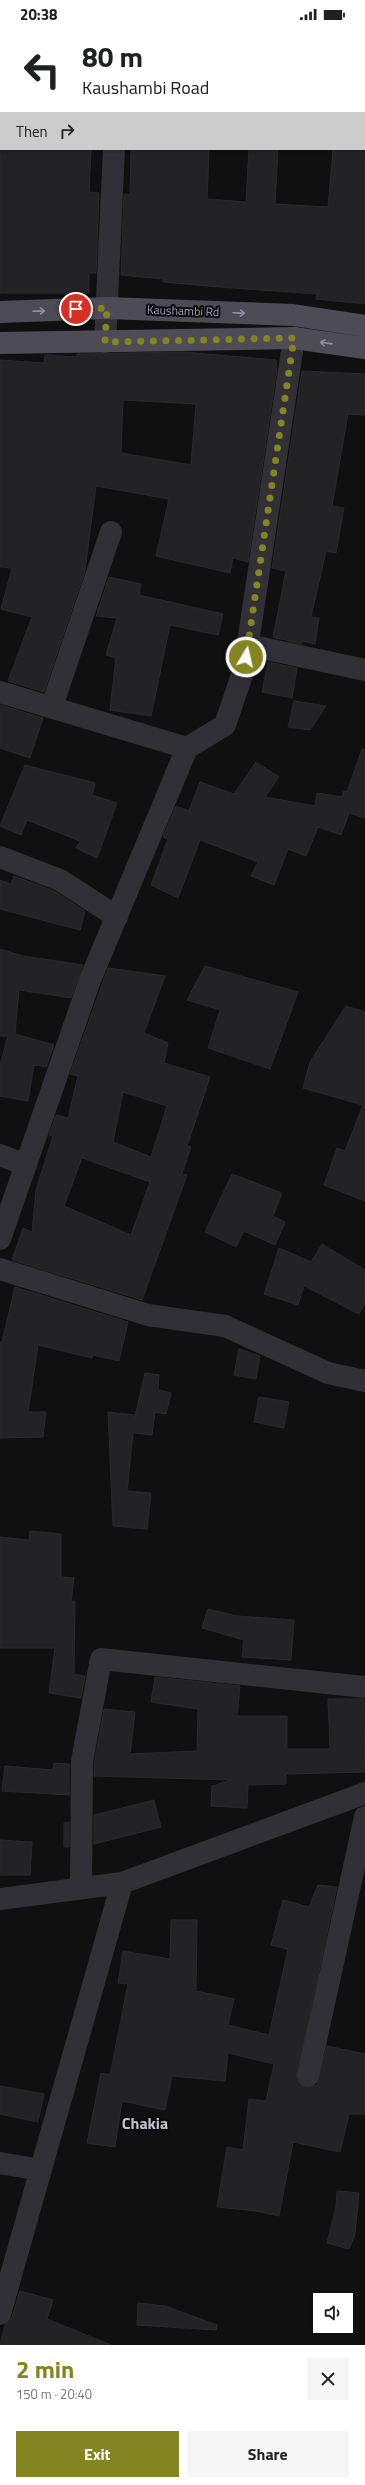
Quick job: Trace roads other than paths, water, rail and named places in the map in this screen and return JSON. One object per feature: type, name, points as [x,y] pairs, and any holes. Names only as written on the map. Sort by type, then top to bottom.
[{"type":"main road","name":"Kaushambi Rd","points":[[0,312],[107,308],[293,315],[365,326]]},
{"type":"main road","points":[[0,343],[294,338],[365,348]]},
{"type":"street","points":[[105,342],[114,150]]},
{"type":"street","points":[[0,1239],[90,980],[116,916],[188,748],[226,724],[244,669],[294,338]]},
{"type":"street","points":[[52,706],[111,532]]},
{"type":"street","points":[[248,645],[365,670]]},
{"type":"street","points":[[0,692],[52,706],[188,748]]},
{"type":"street","points":[[0,857],[60,880],[116,916]]},
{"type":"street","points":[[0,1155],[26,1165]]},
{"type":"street","points":[[0,1269],[148,1315],[225,1326],[328,1373],[365,1381]]},
{"type":"street","points":[[81,1888],[82,1761],[101,1658],[365,1687]]},
{"type":"street","points":[[0,1899],[122,1883],[365,1793]]},
{"type":"street","points":[[308,2076],[365,1817]]},
{"type":"street","points":[[0,2314],[122,1883]]},
{"type":"street","points":[[0,2163],[41,2170]]},
{"type":"district","name":"Chakia","points":[[145,2123]]}]
